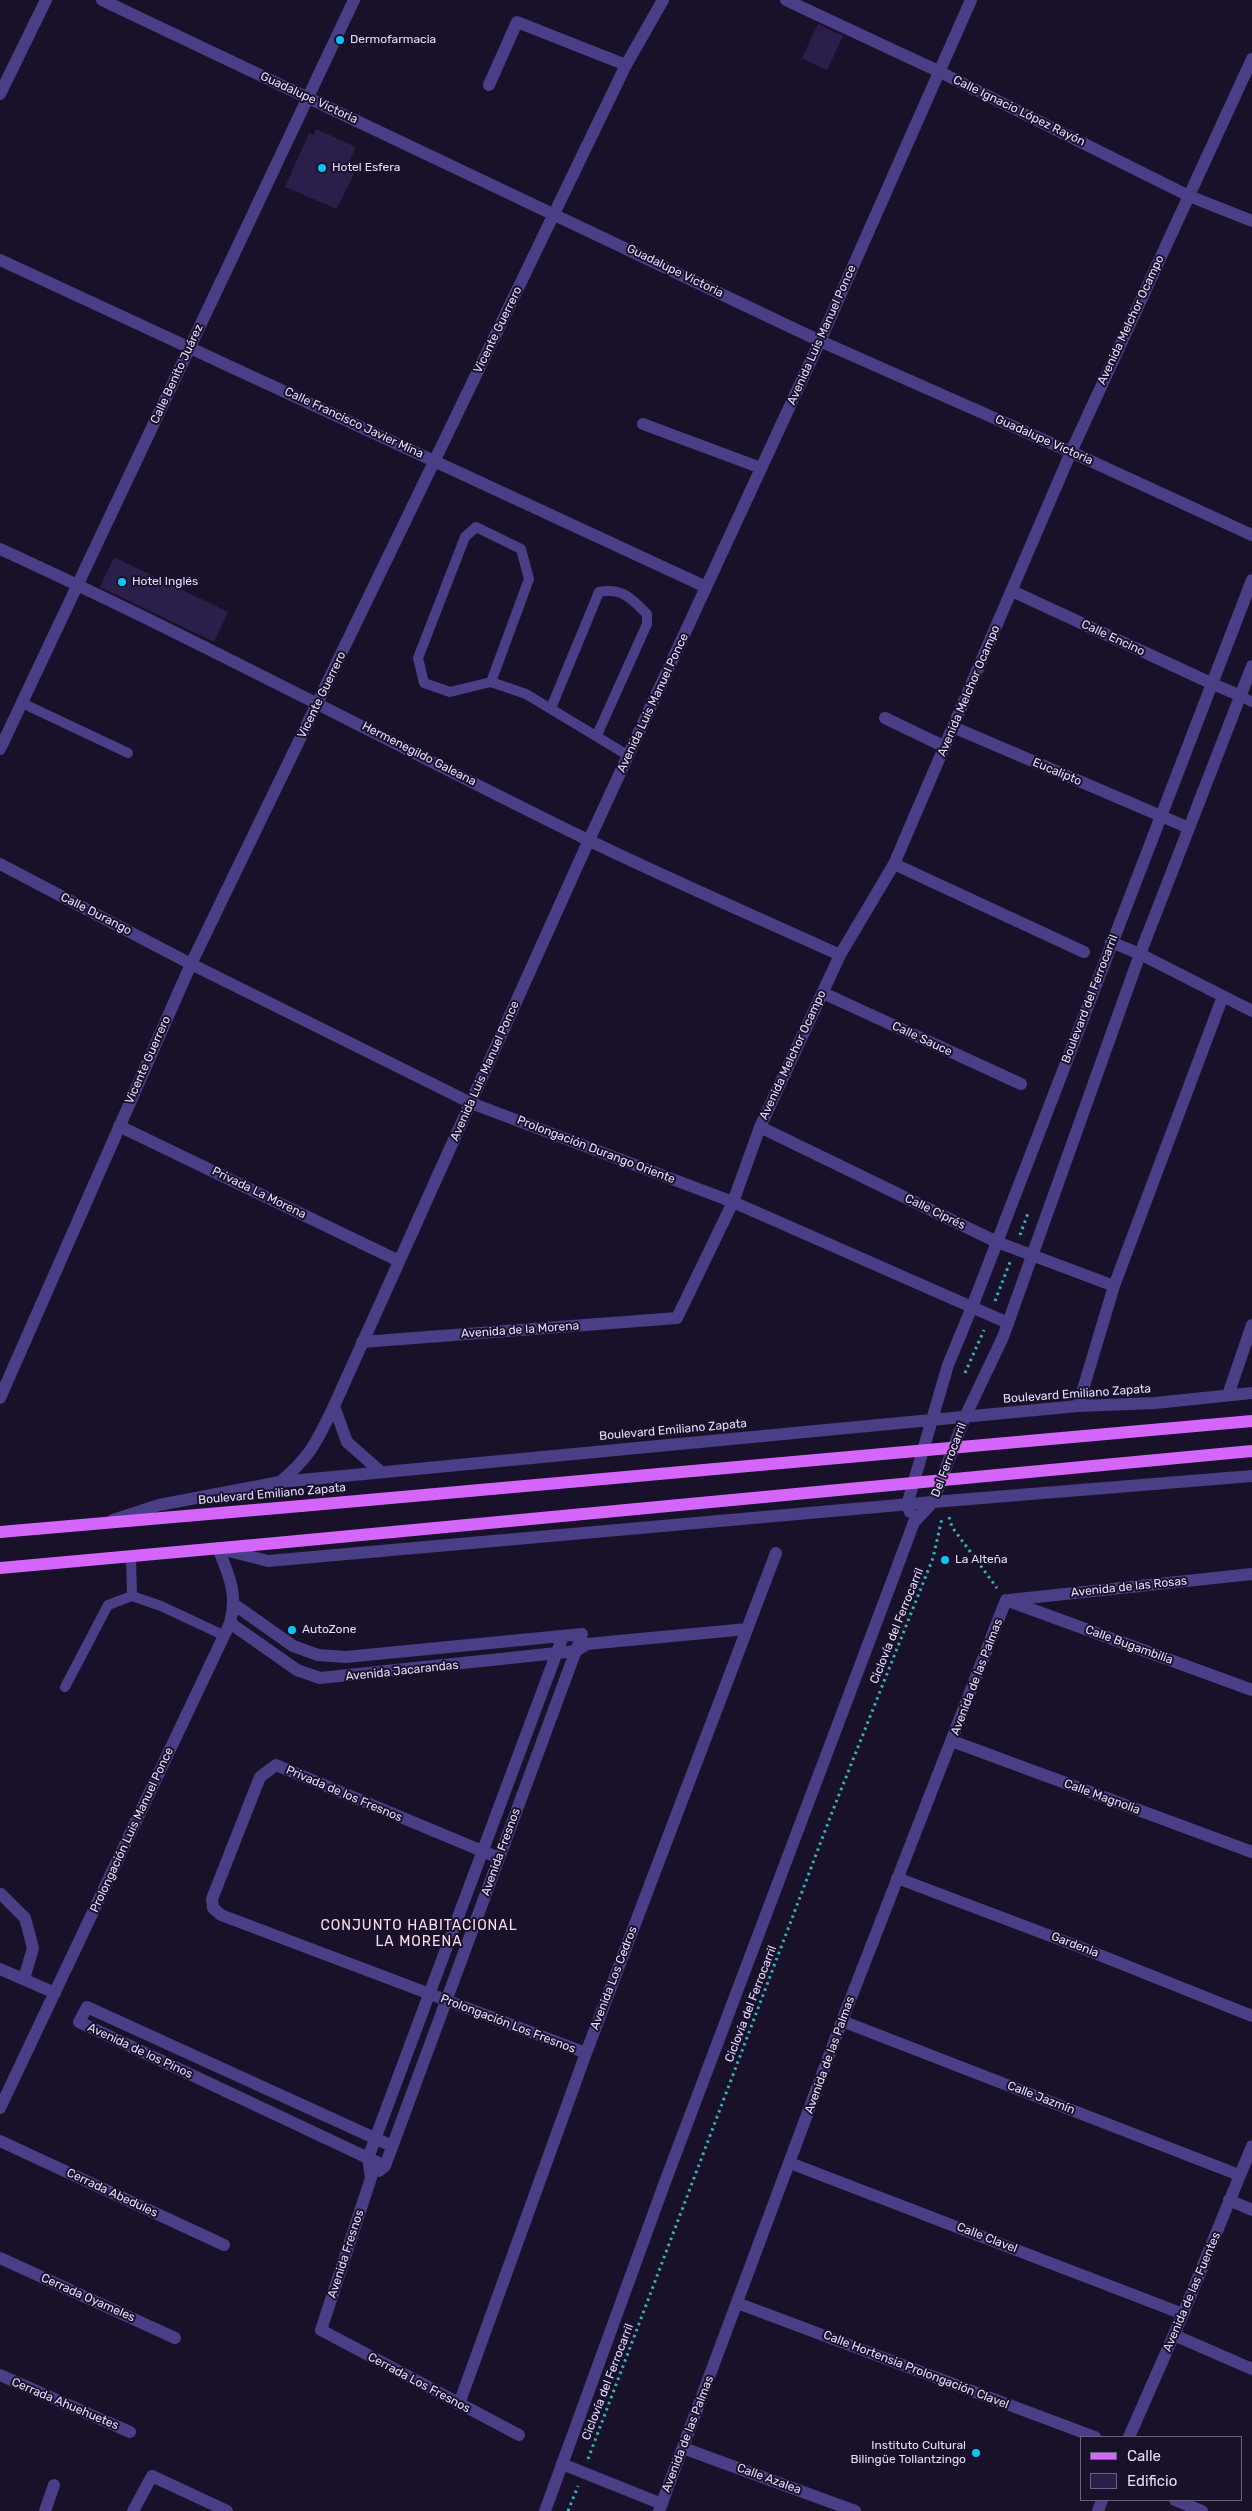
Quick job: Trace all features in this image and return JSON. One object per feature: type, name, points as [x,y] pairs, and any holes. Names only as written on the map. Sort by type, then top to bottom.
[{"type":"main road","name":"Boulevard Emiliano Zapata","points":[[0,1532],[1252,1421]]},
{"type":"main road","points":[[0,1568],[276,1544],[1252,1451]]},
{"type":"street","points":[[0,94],[46,0]]},
{"type":"street","name":"Guadalupe Victoria","points":[[102,0],[555,213],[820,341],[1071,452],[1252,535]]},
{"type":"street","name":"Calle Benito Juárez","points":[[0,749],[354,0]]},
{"type":"street","name":"Vicente Guerrero","points":[[0,1398],[191,964],[319,703],[626,65],[663,0]]},
{"type":"street","name":"Calle Ignacio López Rayón","points":[[786,0],[938,71],[1189,196],[1252,221]]},
{"type":"street","name":"Avenida Luis Manuel Ponce","points":[[280,1482],[312,1451],[334,1406],[589,840],[820,341],[971,0]]},
{"type":"street","points":[[490,85],[517,22],[626,65]]},
{"type":"street","name":"Avenida Melchor Ocampo","points":[[677,1318],[733,1202],[760,1127],[840,955],[894,864],[1071,452],[1252,59]]},
{"type":"street","name":"Calle Francisco Javier Mina","points":[[0,260],[706,587]]},
{"type":"street","points":[[643,424],[761,468]]},
{"type":"street","name":"Hermenegildo Galeana","points":[[0,549],[319,703],[589,840],[840,955]]},
{"type":"street","name":"Boulevard del Ferrocarril","points":[[933,1420],[948,1365],[1252,580]]},
{"type":"street","name":"Calle Encino","points":[[1012,591],[1246,699]]},
{"type":"street","points":[[965,1417],[984,1380],[1008,1323],[1140,954],[1189,828],[1246,699],[1252,666]]},
{"type":"street","points":[[885,718],[945,747]]},
{"type":"street","name":"Eucalipto","points":[[953,727],[1189,828]]},
{"type":"street","name":"Calle Durango","points":[[0,864],[191,964]]},
{"type":"street","points":[[894,864],[1084,952]]},
{"type":"street","points":[[1111,942],[1140,954],[1252,1011]]},
{"type":"street","name":"Prolongación Durango Oriente","points":[[191,964],[471,1103],[733,1202],[1008,1323]]},
{"type":"street","name":"Calle Sauce","points":[[823,993],[1021,1084]]},
{"type":"street","points":[[1078,1406],[1114,1286],[1223,996]]},
{"type":"street","name":"Privada La Morena","points":[[119,1126],[399,1261]]},
{"type":"street","name":"Calle Ciprés","points":[[760,1127],[997,1242],[1114,1286]]},
{"type":"street","name":"Avenida de la Morena","points":[[362,1342],[677,1318]]},
{"type":"street","points":[[1228,1395],[1252,1325]]},
{"type":"street","name":"Boulevard Emiliano Zapata","points":[[101,1524],[159,1504],[280,1482],[1078,1406],[1155,1403],[1252,1393]]},
{"type":"street","points":[[334,1406],[346,1442],[381,1472]]},
{"type":"street","name":"Del Ferrocarril","points":[[933,1502],[965,1417]]},
{"type":"street","name":"Del Ferrocarril","points":[[907,1505],[933,1420]]},
{"type":"street","points":[[218,1548],[268,1561],[933,1502],[1252,1476]]},
{"type":"street","points":[[545,2511],[665,2182],[914,1522],[933,1502]]},
{"type":"street","points":[[907,1505],[914,1522]]},
{"type":"street","name":"Prolongación Luis Manuel Ponce","points":[[0,2108],[230,1623],[235,1605],[233,1586],[218,1548]]},
{"type":"street","name":"Avenida Los Cedros","points":[[459,2404],[586,2053],[776,1554]]},
{"type":"street","name":"Avenida de las Rosas","points":[[1006,1600],[1252,1574]]},
{"type":"street","name":"Calle Bugambilia","points":[[1006,1600],[1252,1690]]},
{"type":"street","name":"Avenida de las Palmas","points":[[660,2508],[842,2021],[1006,1600]]},
{"type":"street","name":"Avenida Jacarandas","points":[[235,1605],[293,1646],[327,1655],[346,1657],[563,1636],[585,1639],[747,1629]]},
{"type":"street","name":"Avenida Jacarandas","points":[[230,1623],[297,1670],[320,1678],[340,1678],[576,1651]]},
{"type":"street","name":"Avenida Fresnos","points":[[321,2330],[371,2178],[368,2158],[563,1636]]},
{"type":"street","name":"Avenida Fresnos","points":[[385,2166],[576,1651],[585,1639]]},
{"type":"street","name":"Calle Magnolia","points":[[952,1741],[1252,1852]]},
{"type":"street","name":"Privada de los Fresnos","points":[[429,1994],[221,1915],[213,1908],[212,1899],[260,1777],[267,1770],[276,1766],[499,1858]]},
{"type":"street","name":"Gardenia","points":[[897,1878],[1077,1946],[1252,2016]]},
{"type":"street","points":[[1,1894],[25,1918],[33,1948],[24,1979]]},
{"type":"street","points":[[0,1969],[55,1993]]},
{"type":"street","name":"Prolongación Los Fresnos","points":[[429,1994],[586,2053]]},
{"type":"street","name":"Avenida de los Pinos","points":[[385,2166],[79,2022],[87,2006],[392,2146]]},
{"type":"street","name":"Calle Jazmín","points":[[842,2021],[1239,2175]]},
{"type":"street","name":"Cerrada Abedules","points":[[0,2142],[224,2244]]},
{"type":"street","name":"Avenida de las Fuentes","points":[[1129,2436],[1183,2314],[1252,2146]]},
{"type":"street","name":"Calle Clavel","points":[[790,2163],[1183,2314]]},
{"type":"street","points":[[371,2178],[385,2166]]},
{"type":"street","points":[[1229,2200],[1252,2210]]},
{"type":"street","name":"Cerrada Oyameles","points":[[0,2258],[175,2338]]},
{"type":"street","name":"Calle Hortensia Prolongación Clavel","points":[[737,2302],[1093,2436]]},
{"type":"street","name":"Cerrada Los Fresnos","points":[[321,2330],[519,2434]]},
{"type":"street","points":[[1174,2335],[1252,2369]]},
{"type":"street","name":"Cerrada Ahuehuetes","points":[[0,2375],[130,2432]]},
{"type":"street","name":"Calle Azalea","points":[[684,2448],[856,2511]]},
{"type":"street","points":[[562,2464],[660,2508]]},
{"type":"street","points":[[133,2511],[152,2476],[228,2511]]},
{"type":"street","points":[[45,2511],[54,2485]]},
{"type":"street","points":[[1177,2501],[1202,2511]]},
{"type":"lane","points":[[491,682],[529,579],[521,549],[476,527],[465,537],[418,658],[424,683],[450,692],[491,682],[526,694],[629,756]]},
{"type":"lane","points":[[551,708],[599,592],[611,589],[629,597],[647,614],[648,624],[596,735]]},
{"type":"lane","points":[[22,703],[128,753]]},
{"type":"lane","points":[[131,1556],[132,1596]]},
{"type":"lane","points":[[65,1687],[108,1605],[132,1596],[161,1606],[223,1635]]},
{"type":"path","points":[[946,1501],[952,1527],[1006,1600]]},
{"type":"path","name":"Ciclovía del Ferrocarril","points":[[568,2511],[831,1815],[933,1558],[946,1501]]},
{"type":"building","points":[[818,24],[843,36],[827,70],[802,58]]},
{"type":"building","name":"Hotel Esfera","points":[[316,129],[356,147],[347,166],[356,170],[337,209],[285,187],[309,133],[314,135]]},
{"type":"building","points":[[114,557],[228,612],[214,642],[100,587]]},
{"type":"place","name":"Dermofarmacia","points":[[340,40]]},
{"type":"place","name":"Hotel Esfera","points":[[322,168]]},
{"type":"place","name":"Hotel Inglés","points":[[122,582]]},
{"type":"place","name":"La Alteña","points":[[945,1560]]},
{"type":"place","name":"AutoZone","points":[[292,1630]]},
{"type":"place","name":"Instituto Cultural Bilingüe Tollantzingo","points":[[976,2453]]},
{"type":"district","name":"CONJUNTO HABITACIONAL LA MORENA","points":[[419,1934]]}]
